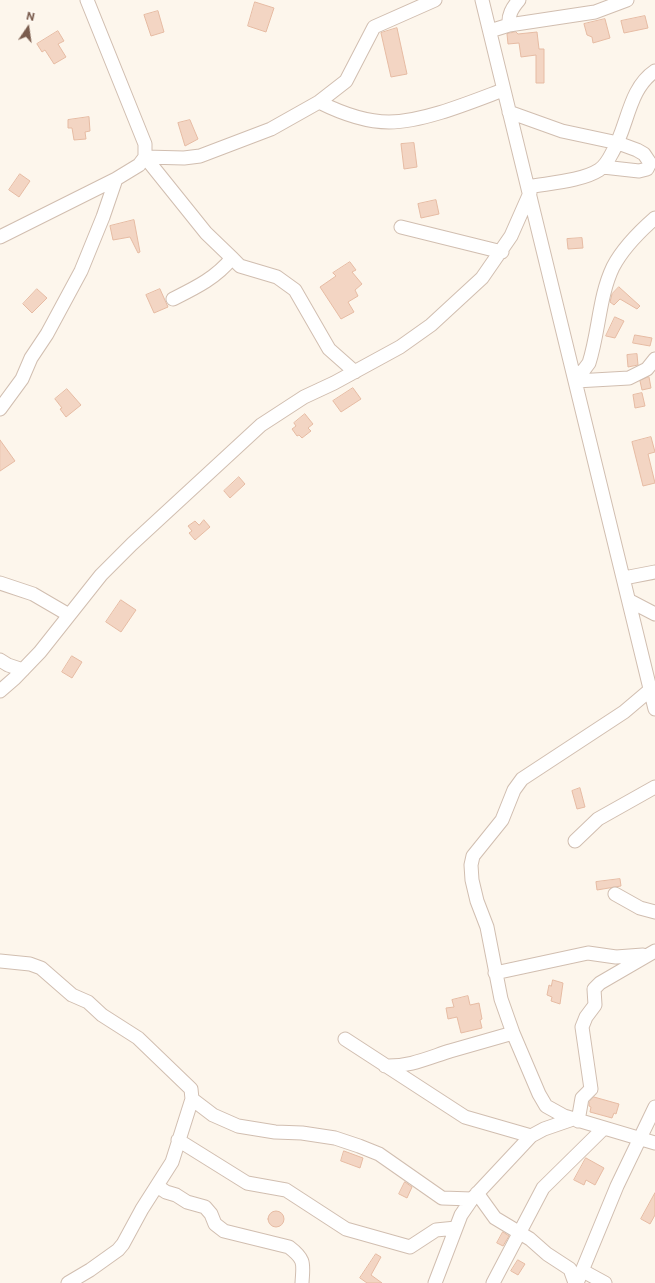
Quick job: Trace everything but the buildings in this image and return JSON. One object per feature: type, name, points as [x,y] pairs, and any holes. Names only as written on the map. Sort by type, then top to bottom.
[{"type":"street","points":[[0,237],[116,179],[139,165],[145,157],[145,144],[87,0]]},
{"type":"street","points":[[145,157],[184,158],[200,156],[270,129],[319,102],[346,81],[374,27],[435,0]]},
{"type":"street","points":[[482,0],[630,601],[655,709]]},
{"type":"street","points":[[509,25],[508,18],[512,9],[519,0]]},
{"type":"street","points":[[490,31],[509,25],[595,12],[608,3],[627,0]]},
{"type":"street","points":[[529,190],[589,174],[603,167],[618,143],[635,94],[641,84],[655,71]]},
{"type":"street","points":[[319,102],[350,116],[388,122],[418,118],[503,90]]},
{"type":"street","points":[[509,112],[568,132],[618,143],[644,154],[649,159],[652,167],[639,171],[603,167]]},
{"type":"street","points":[[145,157],[202,227],[240,266],[276,277],[294,290],[329,349],[355,372]]},
{"type":"street","points":[[0,409],[22,379],[32,358],[47,334],[81,271],[103,217],[116,179]]},
{"type":"street","points":[[0,691],[23,670],[101,575],[132,544],[261,425],[304,397],[355,372],[400,347],[431,325],[482,278],[502,252],[522,215],[529,190]]},
{"type":"street","points":[[575,378],[589,363],[607,285],[613,267],[637,234],[655,218]]},
{"type":"street","points":[[401,227],[502,252]]},
{"type":"street","points":[[173,299],[207,281],[223,270],[232,258]]},
{"type":"street","points":[[575,378],[629,378],[647,369],[655,359]]},
{"type":"street","points":[[624,578],[655,572]]},
{"type":"street","points":[[0,583],[33,594],[69,615]]},
{"type":"street","points":[[630,601],[655,614]]},
{"type":"street","points":[[0,660],[8,665],[23,670]]},
{"type":"street","points":[[650,690],[619,715],[522,778],[514,790],[502,820],[474,856],[471,865],[472,880],[477,901],[487,928],[501,1000],[513,1033],[539,1094],[546,1106],[555,1113],[575,1120],[655,1143]]},
{"type":"street","points":[[574,841],[598,820],[655,787]]},
{"type":"street","points":[[615,894],[640,908],[655,912]]},
{"type":"street","points":[[495,973],[588,953],[616,957],[651,953]]},
{"type":"street","points":[[575,1120],[582,1098],[591,1089],[582,1027],[586,1017],[594,1009],[594,989],[600,983],[651,953]]},
{"type":"street","points":[[0,961],[30,964],[41,968],[72,995],[88,1002],[102,1015],[138,1038],[191,1089],[192,1098],[172,1162],[118,1250],[68,1283]]},
{"type":"street","points":[[385,1066],[407,1065],[424,1061],[513,1033]]},
{"type":"street","points":[[345,1039],[465,1117],[531,1136]]},
{"type":"street","points":[[192,1098],[213,1115],[238,1126],[275,1132],[309,1134],[335,1138],[359,1146],[379,1154],[442,1198],[474,1196]]},
{"type":"street","points":[[576,1283],[583,1270],[606,1211],[655,1107]]},
{"type":"street","points":[[435,1283],[461,1215],[474,1196],[531,1136],[544,1129],[575,1120]]},
{"type":"street","points":[[493,1283],[543,1188],[604,1128]]},
{"type":"street","points":[[178,1140],[247,1183],[286,1190],[346,1229],[410,1247],[436,1230],[456,1228]]},
{"type":"street","points":[[158,1186],[166,1192],[176,1195],[187,1202],[204,1207],[211,1214],[215,1224],[224,1231],[288,1247],[296,1253],[304,1264],[302,1283]]},
{"type":"street","points":[[474,1196],[491,1214],[519,1232],[547,1254],[570,1269],[576,1283]]},
{"type":"street","points":[[583,1270],[605,1283]]}]
